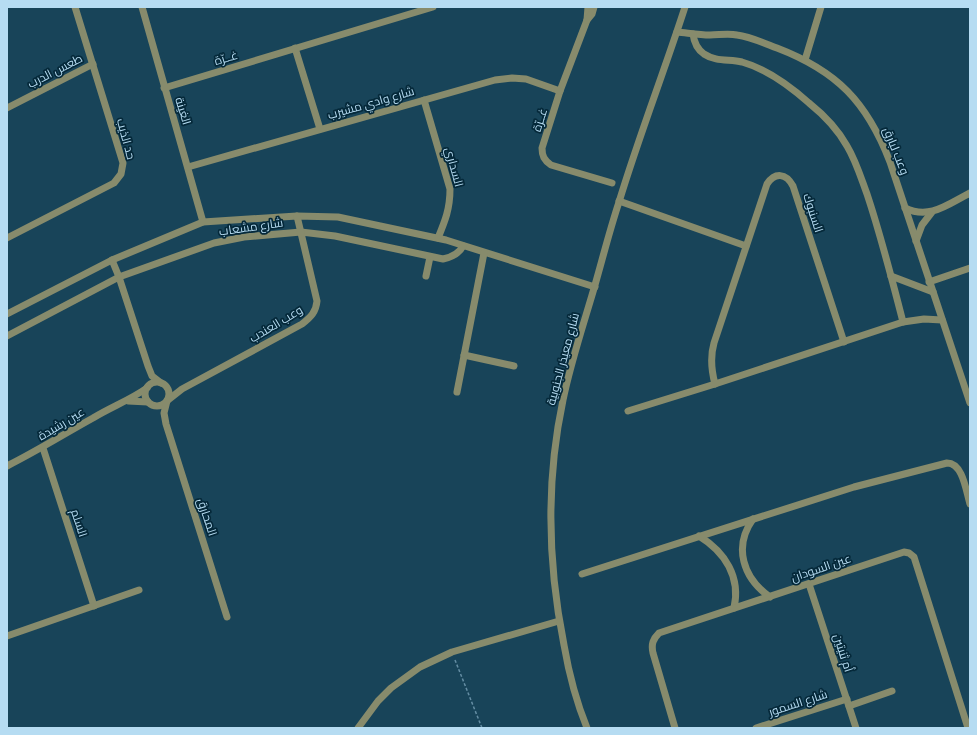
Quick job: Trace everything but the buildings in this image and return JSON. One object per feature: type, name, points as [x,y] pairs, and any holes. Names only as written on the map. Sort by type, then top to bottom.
[{"type":"street","name":"حد الذيب","points":[[7,238],[114,183],[120,174],[123,163],[75,7]]},
{"type":"street","name":"الغينة","points":[[142,7],[203,222]]},
{"type":"street","name":"غــرّة","points":[[164,88],[295,48],[408,10],[433,7]]},
{"type":"street","name":"غــرّة","points":[[588,7],[587,20],[560,91],[542,148],[544,158],[551,165],[612,183]]},
{"type":"street","name":"غــرّة","points":[[587,20],[592,14],[594,7]]},
{"type":"street","name":"شارع معيذر الجنوبية","points":[[587,728],[570,675],[559,621],[553,577],[551,533],[552,489],[556,445],[562,402],[573,359],[619,202],[685,7]]},
{"type":"street","points":[[806,60],[821,7]]},
{"type":"street","name":"وعب لبارق","points":[[677,32],[746,36],[806,60],[825,72],[858,102],[871,120],[881,139],[970,403]]},
{"type":"street","points":[[693,34],[695,44],[704,54],[717,60],[749,64],[774,76],[809,103],[838,132],[848,147],[856,164],[872,211],[903,322]]},
{"type":"street","points":[[295,48],[320,130]]},
{"type":"street","name":"طعس الدرب","points":[[7,108],[93,64]]},
{"type":"street","name":"شارع وادي مشيرب","points":[[188,168],[495,80],[512,78],[526,79],[560,91]]},
{"type":"street","name":"السداري","points":[[424,100],[450,189],[448,215],[438,238]]},
{"type":"street","name":"السنبوك","points":[[716,384],[711,365],[712,350],[767,184],[771,179],[777,176],[784,176],[790,180],[793,186],[844,342]]},
{"type":"street","points":[[916,241],[922,225],[932,212],[970,193]]},
{"type":"street","points":[[619,202],[746,246]]},
{"type":"street","points":[[905,208],[916,212],[932,212]]},
{"type":"street","name":"شارع مشعاب","points":[[7,314],[112,260],[203,222],[297,216],[338,217],[438,238],[595,287]]},
{"type":"street","name":"وعب العندب","points":[[167,400],[182,389],[302,324],[310,318],[316,309],[317,301],[297,216]]},
{"type":"street","name":"شارع مشعاب","points":[[7,336],[119,277],[214,244],[244,237],[301,232],[335,236],[443,259],[449,258],[460,252],[463,246]]},
{"type":"street","points":[[457,392],[484,252]]},
{"type":"street","points":[[426,276],[430,257]]},
{"type":"street","points":[[112,260],[152,376],[172,390],[182,389]]},
{"type":"street","points":[[929,282],[970,268]]},
{"type":"street","points":[[891,276],[932,292]]},
{"type":"street","points":[[628,411],[716,384],[903,322],[924,319],[942,320]]},
{"type":"street","points":[[464,355],[514,366]]},
{"type":"street","points":[[148,366],[148,387]]},
{"type":"street","points":[[153,383],[163,384],[168,392],[167,400],[162,405],[151,404],[145,393],[148,387],[153,383]]},
{"type":"street","name":"عين رشيدة","points":[[7,466],[126,402],[148,387]]},
{"type":"street","name":"المحارق","points":[[167,400],[164,414],[166,424],[227,617]]},
{"type":"street","name":"عين رشيدة","points":[[126,402],[151,404]]},
{"type":"street","name":"المحارق","points":[[151,404],[166,424]]},
{"type":"street","name":"السلم","points":[[43,448],[94,606]]},
{"type":"street","points":[[582,574],[854,487],[947,463],[953,464],[958,468],[970,504]]},
{"type":"street","points":[[753,519],[744,538],[742,552],[745,566],[755,584],[770,597]]},
{"type":"street","points":[[699,536],[718,551],[731,571],[734,578],[736,593],[734,608]]},
{"type":"street","name":"عين السودان","points":[[675,728],[653,653],[652,646],[654,638],[660,633],[904,552],[909,553],[914,557],[968,728]]},
{"type":"street","points":[[731,571],[745,566]]},
{"type":"street","name":"أم ثنيتين","points":[[809,584],[856,728]]},
{"type":"street","points":[[7,636],[140,590]]},
{"type":"street","points":[[358,728],[378,701],[404,677],[430,662],[452,652],[559,621]]},
{"type":"street","name":"شارع السمور","points":[[756,728],[892,691]]},
{"type":"path","points":[[452,652],[482,728]]}]
